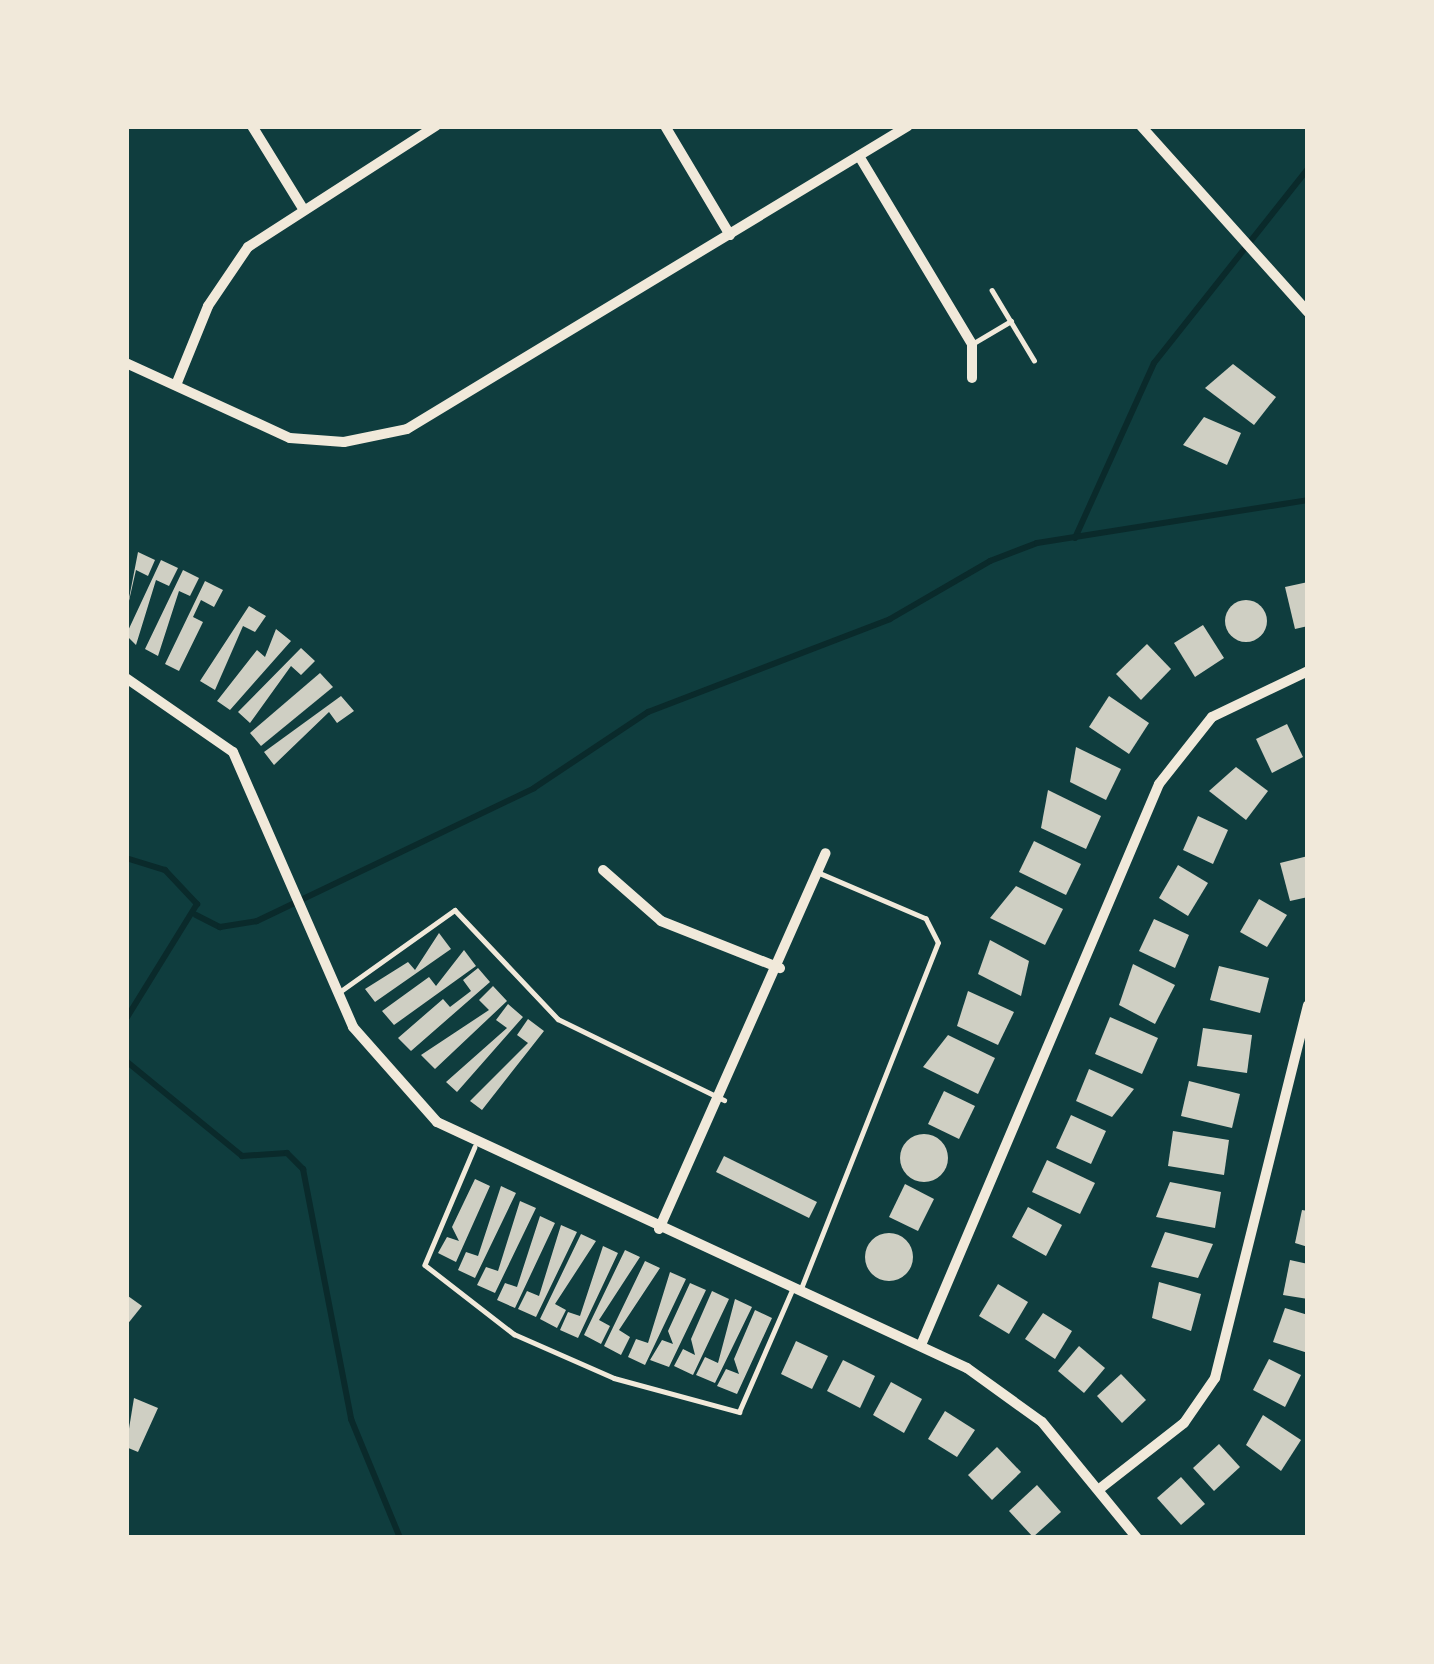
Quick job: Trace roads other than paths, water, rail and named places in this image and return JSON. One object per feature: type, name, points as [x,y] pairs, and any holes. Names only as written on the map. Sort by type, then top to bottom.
[{"type":"street","points":[[252,126],[302,207]]},
{"type":"street","points":[[176,386],[226,275],[302,207],[436,126]]},
{"type":"street","points":[[665,126],[730,235]]},
{"type":"street","points":[[126,363],[278,435],[375,438],[730,235],[908,126]]},
{"type":"street","points":[[1141,126],[1308,312]]},
{"type":"street","points":[[859,156],[972,344],[972,378]]},
{"type":"street","points":[[921,1345],[1159,784],[1212,717],[1308,671]]},
{"type":"street","points":[[126,678],[233,752],[284,850],[336,994],[381,1069],[475,1147],[921,1345],[1042,1422],[1102,1487],[1137,1538]]},
{"type":"street","points":[[659,1229],[724,1100],[826,853]]},
{"type":"street","points":[[603,870],[661,921],[780,968]]},
{"type":"street","points":[[1102,1487],[1184,1423],[1215,1378],[1308,1005]]},
{"type":"lane","points":[[992,290],[1034,360]]},
{"type":"lane","points":[[972,344],[1011,322]]},
{"type":"lane","points":[[475,1147],[425,1265],[514,1334],[614,1378],[739,1412],[796,1290],[938,943],[926,919],[818,872]]},
{"type":"lane","points":[[336,994],[454,910],[558,1019],[724,1100]]},
{"type":"waterway","points":[[1075,538],[1154,363],[1308,169]]},
{"type":"waterway","points":[[196,915],[220,927],[257,921],[534,788],[648,712],[890,619],[990,561],[1037,543],[1308,500]]},
{"type":"waterway","points":[[126,858],[165,870],[197,904],[126,1019]]},
{"type":"waterway","points":[[126,1061],[242,1156],[287,1153],[303,1169],[351,1419],[400,1538]]}]
